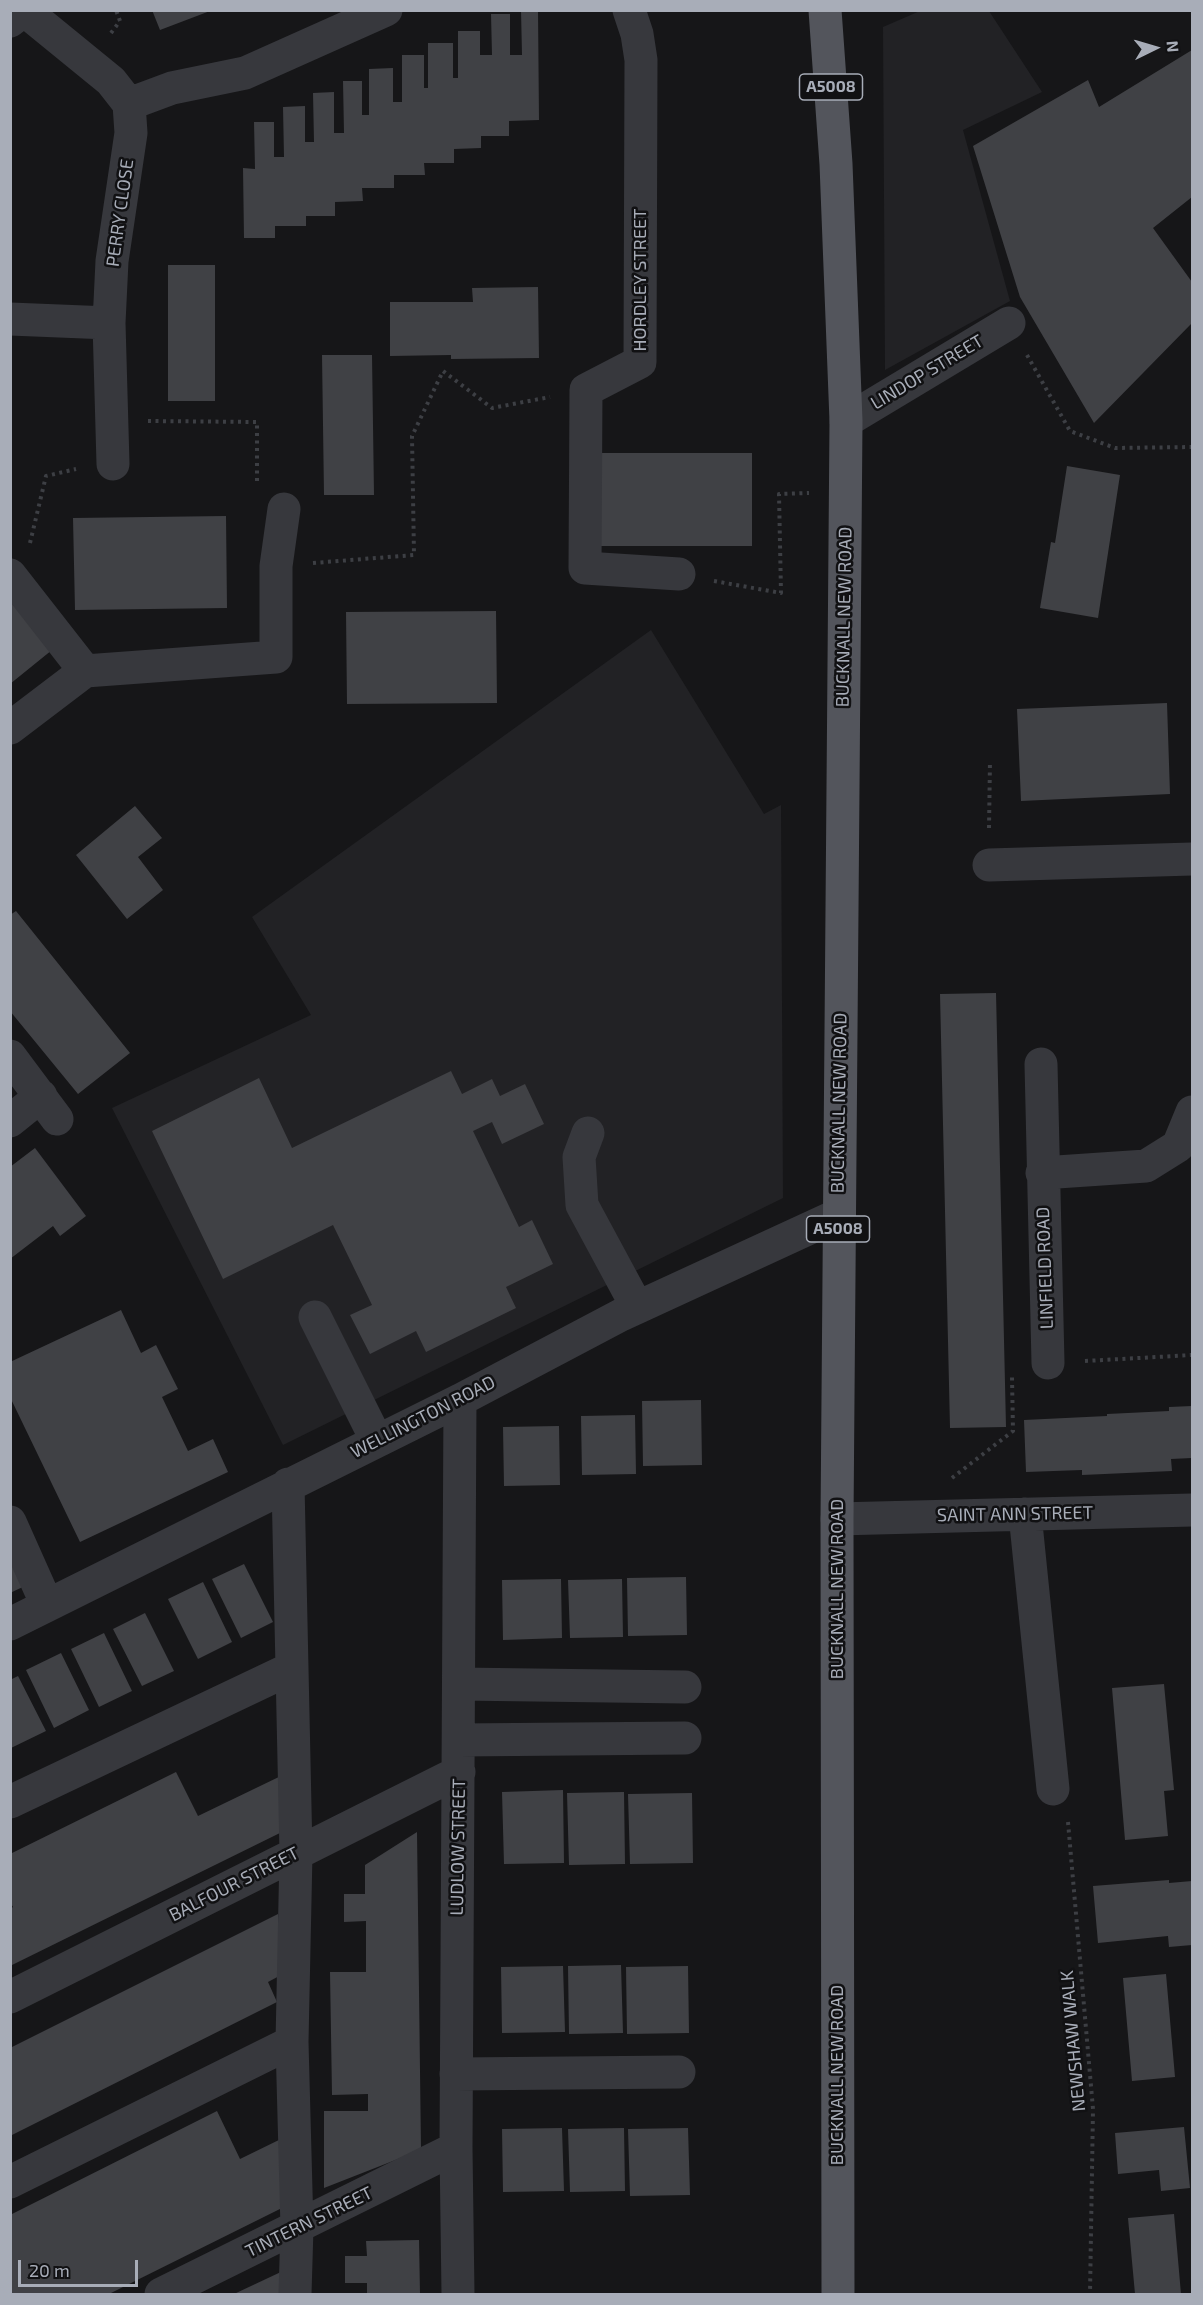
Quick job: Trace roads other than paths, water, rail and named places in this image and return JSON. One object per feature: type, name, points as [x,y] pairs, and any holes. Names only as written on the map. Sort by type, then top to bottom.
[{"type":"main road","name":"BUCKNALL NEW ROAD","points":[[825,10],[837,165],[846,421],[838,1215],[838,2295]]},
{"type":"main road","name":"BUCKNALL NEW ROAD","points":[[837,165],[844,10]]},
{"type":"street","points":[[10,21],[24,10],[111,81],[129,104],[172,88],[245,73],[386,10]]},
{"type":"street","name":"HORDLEY STREET","points":[[629,10],[638,34],[641,60],[640,362],[586,390],[585,568],[679,574]]},
{"type":"street","name":"PERRY CLOSE","points":[[113,464],[109,323],[112,261],[131,133],[129,104]]},
{"type":"street","points":[[10,319],[109,323]]},
{"type":"street","name":"LINDOP STREET","points":[[846,421],[1009,323]]},
{"type":"street","points":[[10,728],[85,671],[276,657],[276,566],[284,509]]},
{"type":"street","points":[[15,581],[85,671]]},
{"type":"street","points":[[988,865],[1192,858]]},
{"type":"street","points":[[10,1056],[49,1108],[10,1121]]},
{"type":"street","name":"LINFIELD ROAD","points":[[1041,1064],[1048,1363]]},
{"type":"street","points":[[1042,1173],[1146,1166],[1178,1146],[1192,1112]]},
{"type":"street","points":[[588,1133],[579,1157],[582,1205],[637,1307]]},
{"type":"street","name":"WELLINGTON ROAD","points":[[10,1624],[460,1400],[637,1307],[838,1215]]},
{"type":"street","points":[[315,1317],[377,1441]]},
{"type":"street","name":"LUDLOW STREET","points":[[458,2295],[456,2074],[460,1400]]},
{"type":"street","points":[[288,1484],[296,1852],[292,2042],[297,2228],[296,2295]]},
{"type":"street","name":"SAINT ANN STREET","points":[[837,1519],[1192,1510]]},
{"type":"street","points":[[1025,1514],[1053,1789]]},
{"type":"street","points":[[10,1522],[47,1605]]},
{"type":"street","points":[[10,1802],[292,1668]]},
{"type":"street","points":[[459,1684],[685,1687]]},
{"type":"street","points":[[459,1756],[685,1738]]},
{"type":"street","name":"BALFOUR STREET","points":[[10,1998],[296,1852],[459,1756]]},
{"type":"street","points":[[10,2182],[292,2042]]},
{"type":"street","points":[[456,2074],[680,2072]]},
{"type":"street","name":"TINTERN STREET","points":[[161,2295],[456,2148]]}]
